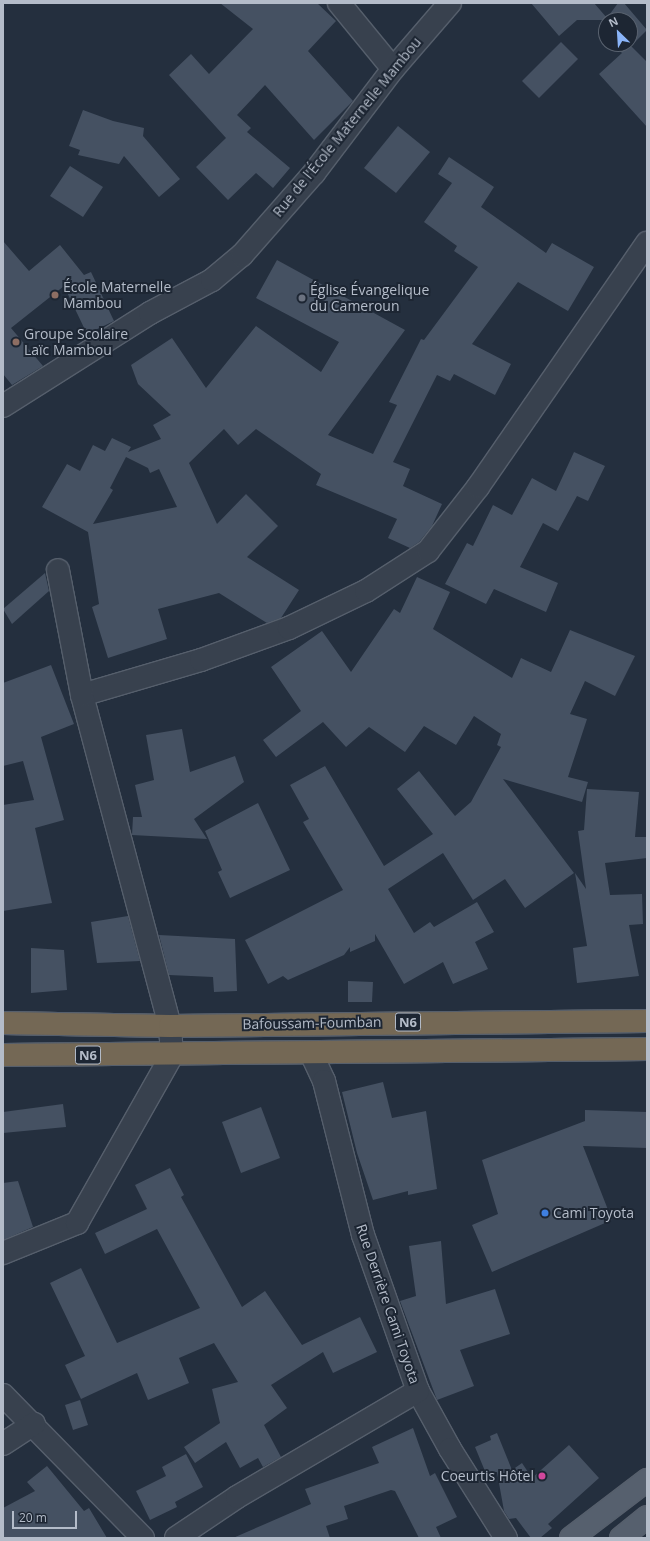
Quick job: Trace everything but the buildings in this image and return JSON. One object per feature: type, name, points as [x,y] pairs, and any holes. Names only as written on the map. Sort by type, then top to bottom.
[{"type":"highway","name":"Bafoussam-Foumban","points":[[170,1026],[647,1020]]},
{"type":"highway","name":"N6","points":[[3,1023],[170,1026]]},
{"type":"highway","name":"N6","points":[[3,1055],[172,1055],[647,1049]]},
{"type":"main road","points":[[571,1538],[647,1480]]},
{"type":"main road","points":[[621,1538],[647,1517]]},
{"type":"street","points":[[339,3],[393,69]]},
{"type":"street","name":"Rue de l'École Maternelle Mambou","points":[[3,406],[150,313],[212,280],[242,255],[314,173],[393,69],[450,3]]},
{"type":"street","points":[[82,695],[201,660],[289,628],[366,591],[428,551],[478,487],[647,243]]},
{"type":"street","points":[[3,1253],[77,1223],[172,1055],[170,1026],[82,695],[58,570]]},
{"type":"street","name":"Rue Derrière Cami Toyota","points":[[312,1053],[324,1081],[363,1236],[418,1391],[450,1449],[506,1538]]},
{"type":"street","points":[[176,1538],[237,1496],[418,1391]]},
{"type":"street","points":[[3,1395],[34,1424],[143,1538]]},
{"type":"street","points":[[3,1444],[34,1424]]},
{"type":"place","name":"École Maternelle Mambou","points":[[55,295]]},
{"type":"place","name":"Église Évangelique du Cameroun","points":[[302,298]]},
{"type":"place","name":"Groupe Scolaire Laïc Mambou","points":[[16,342]]},
{"type":"place","name":"Cami Toyota","points":[[545,1213]]},
{"type":"place","name":"Coeurtis Hôtel","points":[[542,1476]]}]
